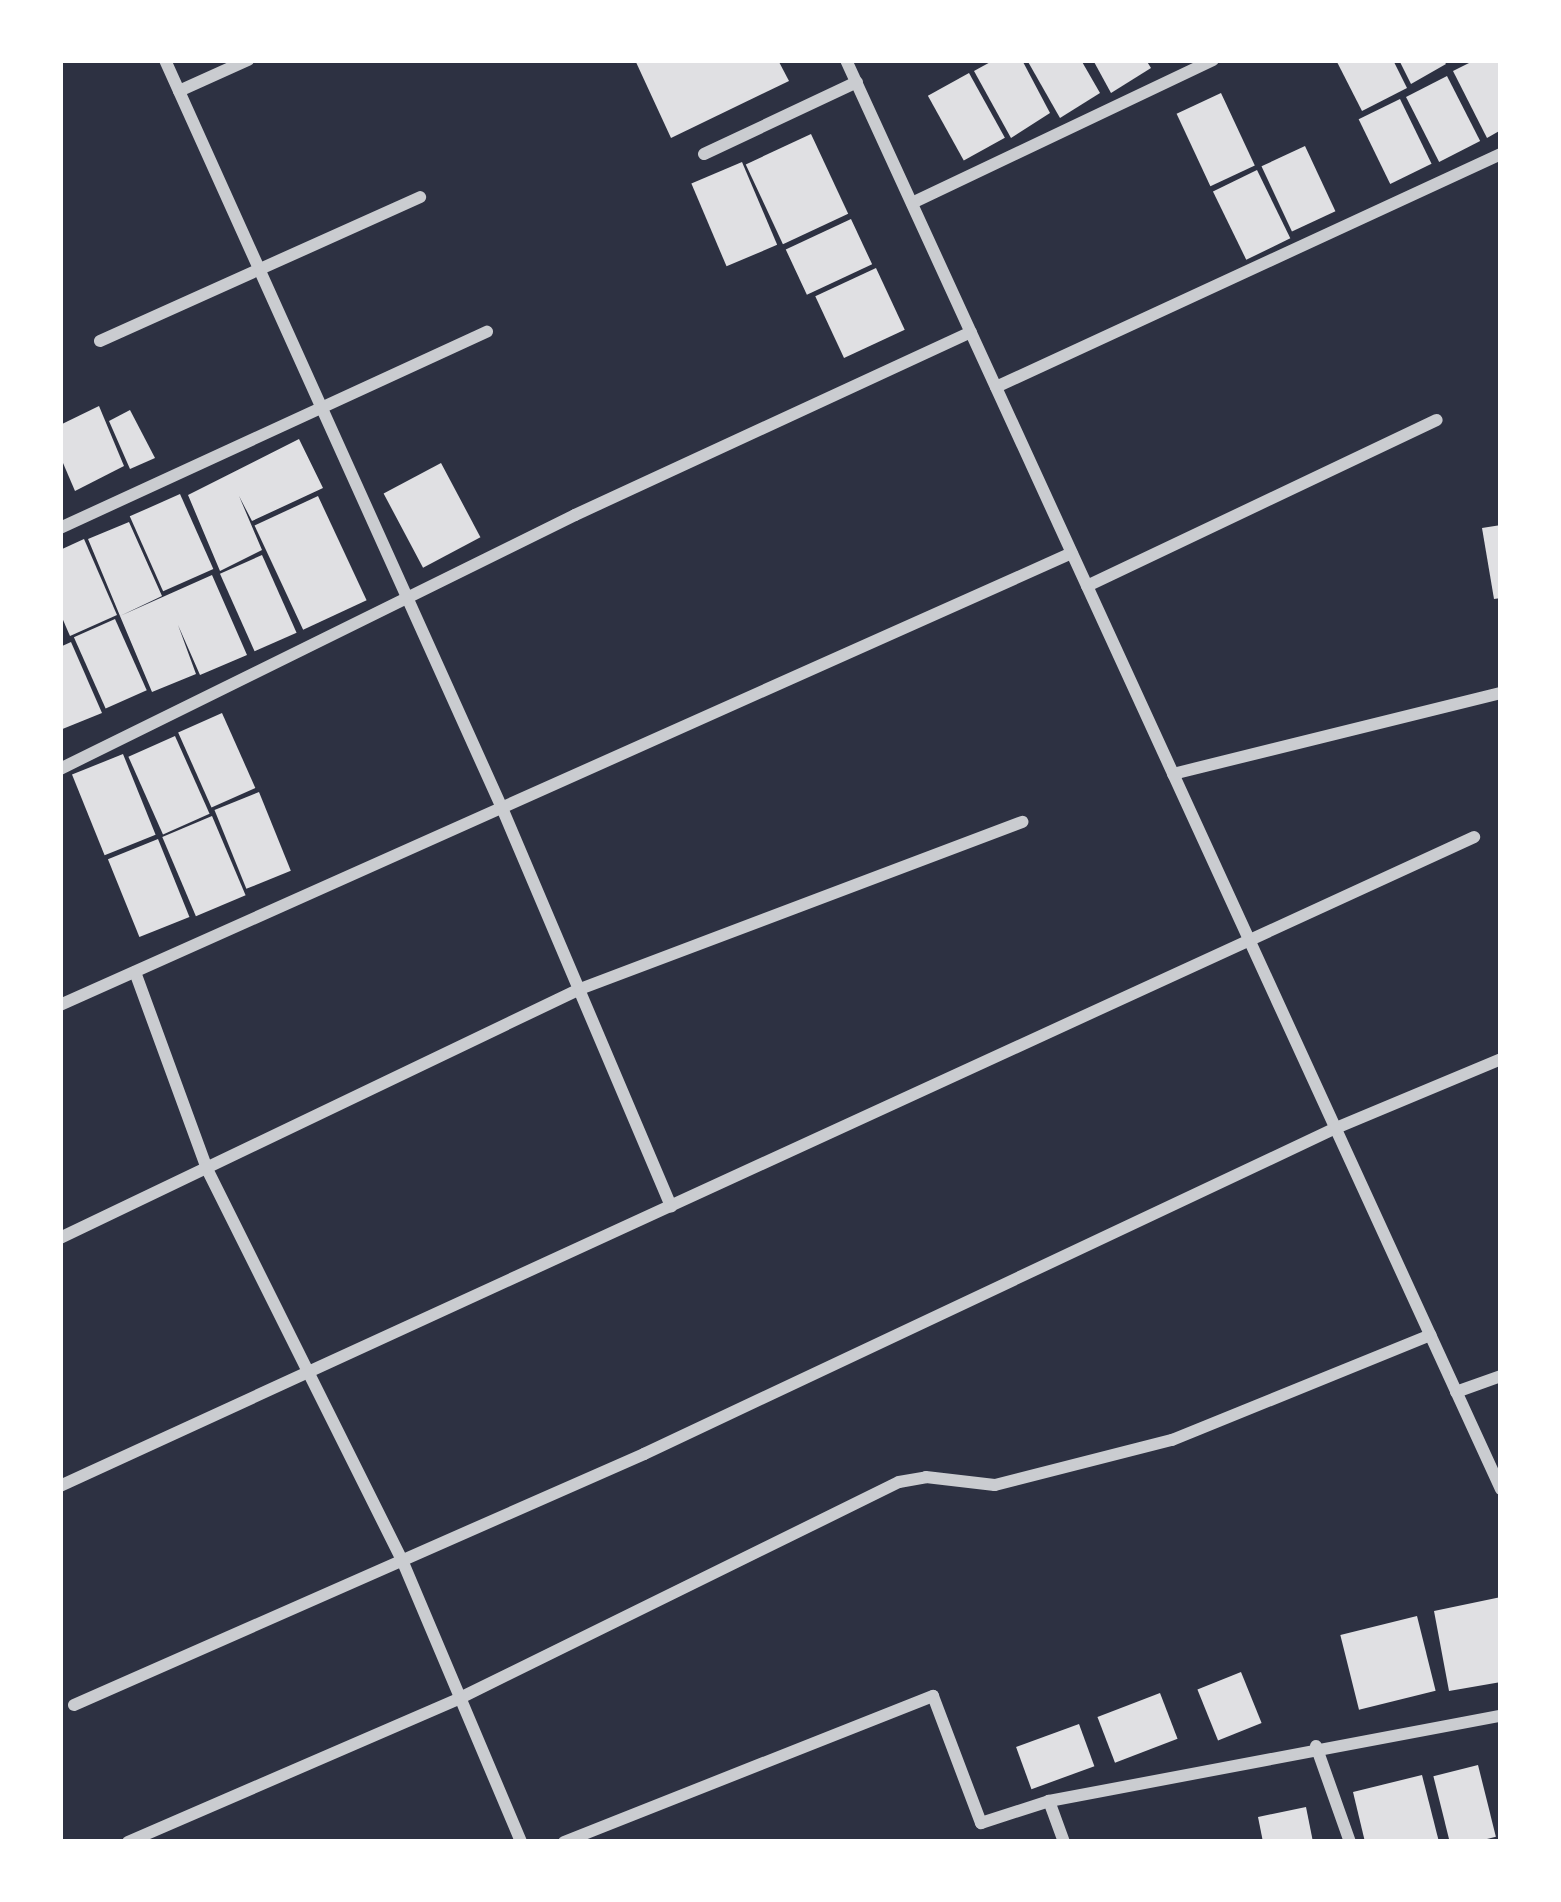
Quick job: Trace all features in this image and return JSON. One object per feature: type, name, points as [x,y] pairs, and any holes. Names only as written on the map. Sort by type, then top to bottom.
[{"type":"street","points":[[165,60],[502,808],[671,1207]]},
{"type":"street","points":[[179,91],[248,60]]},
{"type":"street","points":[[846,60],[1501,1490]]},
{"type":"street","points":[[912,203],[1214,60]]},
{"type":"street","points":[[704,154],[857,82]]},
{"type":"street","points":[[996,387],[1501,154]]},
{"type":"street","points":[[100,341],[261,273],[419,197]]},
{"type":"street","points":[[60,528],[487,332]]},
{"type":"street","points":[[60,770],[408,598],[971,332]]},
{"type":"street","points":[[1087,586],[1436,420]]},
{"type":"street","points":[[60,1004],[1072,554]]},
{"type":"street","points":[[1173,774],[1501,693]]},
{"type":"street","points":[[60,1238],[580,989],[1023,822]]},
{"type":"street","points":[[60,1486],[1474,838]]},
{"type":"street","points":[[135,971],[207,1169],[402,1560],[521,1842]]},
{"type":"street","points":[[74,1705],[402,1560],[1336,1128],[1501,1059]]},
{"type":"street","points":[[128,1842],[458,1699],[899,1482],[926,1477],[994,1485],[1172,1440],[1431,1336]]},
{"type":"street","points":[[1456,1392],[1501,1376]]},
{"type":"street","points":[[564,1842],[933,1696],[981,1823],[1049,1801],[1316,1746],[1501,1716]]},
{"type":"street","points":[[1316,1746],[1350,1842]]},
{"type":"street","points":[[1049,1801],[1064,1842]]},
{"type":"building","points":[[635,60],[778,60],[789,81],[671,138]]},
{"type":"building","points":[[994,60],[1022,60],[1050,113],[1011,138],[974,71]]},
{"type":"building","points":[[1027,60],[1081,60],[1100,93],[1060,118]]},
{"type":"building","points":[[1093,60],[1146,60],[1151,68],[1111,93]]},
{"type":"building","points":[[1336,60],[1393,60],[1407,88],[1362,111]]},
{"type":"building","points":[[1399,60],[1443,60],[1446,64],[1411,84]]},
{"type":"building","points":[[1475,60],[1501,63],[1501,130],[1487,138],[1453,71]]},
{"type":"building","points":[[969,73],[1005,138],[964,161],[928,96]]},
{"type":"building","points":[[1447,76],[1480,141],[1439,162],[1406,97]]},
{"type":"building","points":[[1221,93],[1255,166],[1210,186],[1177,114]]},
{"type":"building","points":[[1400,99],[1432,164],[1390,184],[1359,119]]},
{"type":"building","points":[[811,134],[848,214],[783,244],[746,164]]},
{"type":"building","points":[[1305,146],[1335,211],[1292,232],[1261,166]]},
{"type":"building","points":[[742,162],[777,245],[727,266],[691,183]]},
{"type":"building","points":[[1257,170],[1290,238],[1246,260],[1213,191]]},
{"type":"building","points":[[851,219],[872,264],[807,295],[786,249]]},
{"type":"building","points":[[876,268],[905,330],[844,358],[815,296]]},
{"type":"building","points":[[99,406],[124,466],[75,491],[60,456],[60,425]]},
{"type":"building","points":[[130,410],[155,458],[130,469],[109,421]]},
{"type":"building","points":[[299,439],[323,488],[252,521],[239,496],[262,550],[220,571],[188,495]]},
{"type":"building","points":[[441,463],[480,537],[423,568],[384,494]]},
{"type":"building","points":[[180,494],[213,569],[163,591],[130,516]]},
{"type":"building","points":[[318,496],[367,600],[303,630],[255,526]]},
{"type":"building","points":[[129,522],[162,596],[120,616],[88,539]]},
{"type":"building","points":[[1501,525],[1501,598],[1494,599],[1482,528]]},
{"type":"building","points":[[84,539],[117,615],[70,636],[60,613],[60,550]]},
{"type":"building","points":[[262,555],[297,633],[255,651],[220,574]]},
{"type":"building","points":[[212,575],[247,655],[200,675],[178,625],[196,674],[152,692],[120,616]]},
{"type":"building","points":[[115,619],[147,690],[106,709],[74,637]]},
{"type":"building","points":[[71,642],[102,713],[60,730],[60,647]]},
{"type":"building","points":[[222,713],[255,788],[212,807],[178,733]]},
{"type":"building","points":[[175,736],[210,814],[163,834],[128,757]]},
{"type":"building","points":[[123,754],[156,835],[105,855],[72,775]]},
{"type":"building","points":[[259,792],[291,871],[246,889],[214,810]]},
{"type":"building","points":[[212,816],[246,895],[196,916],[162,837]]},
{"type":"building","points":[[158,839],[189,917],[139,937],[108,859]]},
{"type":"building","points":[[1501,1597],[1501,1682],[1449,1691],[1434,1611]]},
{"type":"building","points":[[1417,1616],[1436,1691],[1359,1710],[1340,1635]]},
{"type":"building","points":[[1241,1672],[1262,1723],[1218,1741],[1197,1690]]},
{"type":"building","points":[[1160,1693],[1178,1739],[1115,1763],[1097,1717]]},
{"type":"building","points":[[1079,1724],[1094,1766],[1031,1789],[1016,1747]]},
{"type":"building","points":[[1478,1765],[1496,1837],[1450,1842],[1433,1776]]},
{"type":"building","points":[[1422,1775],[1439,1842],[1365,1842],[1353,1792]]},
{"type":"building","points":[[1306,1807],[1313,1842],[1263,1842],[1258,1817]]}]
